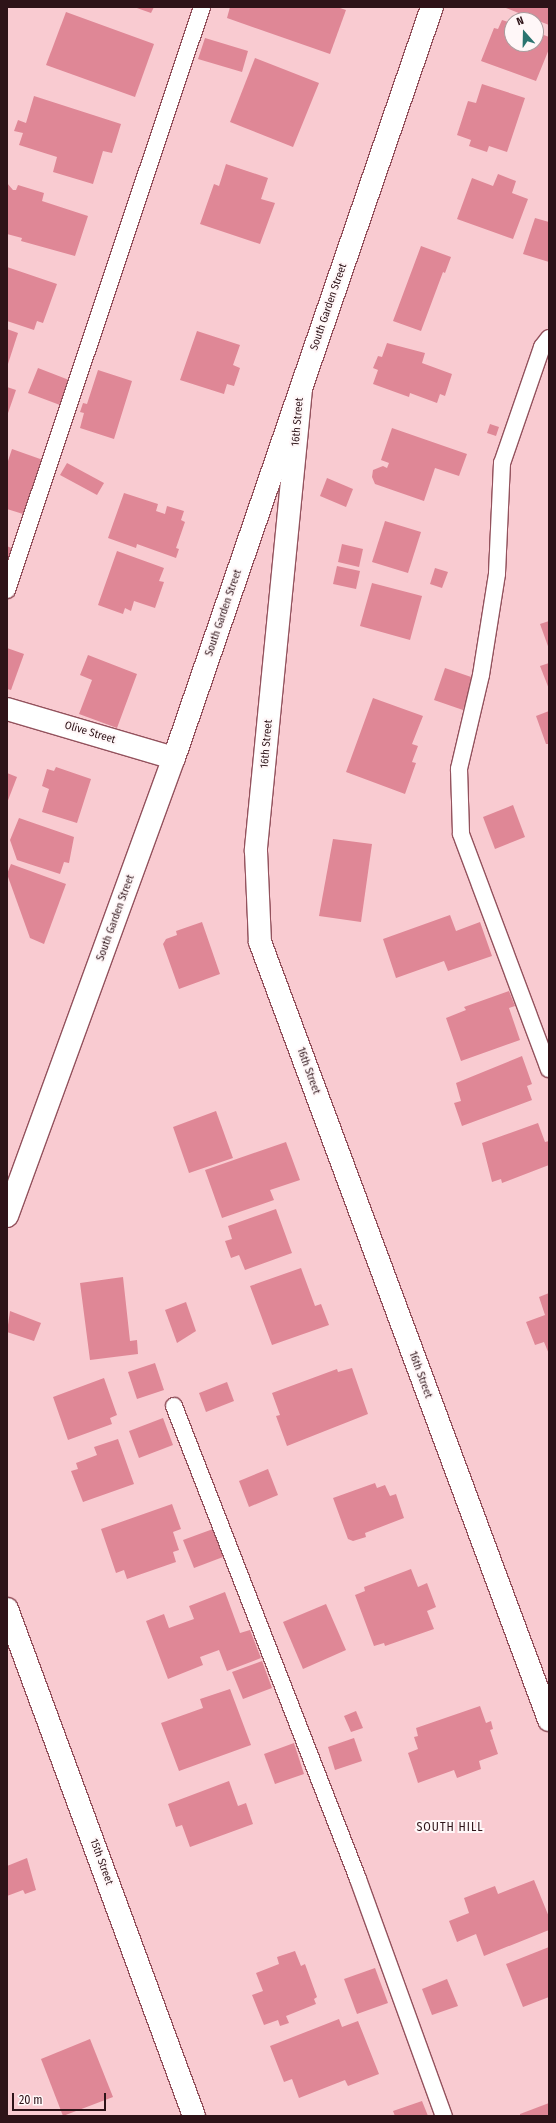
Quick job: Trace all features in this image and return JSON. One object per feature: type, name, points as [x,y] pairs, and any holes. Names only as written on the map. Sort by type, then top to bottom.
[{"type":"street","name":"South Garden Street","points":[[7,1216],[174,758],[432,7]]},
{"type":"street","name":"16th Street","points":[[301,389],[256,851],[260,942],[549,1720]]},
{"type":"street","name":"Olive Street","points":[[7,709],[174,758]]},
{"type":"street","name":"15th Street","points":[[7,1609],[194,2116]]},
{"type":"lane","points":[[7,590],[202,7]]},
{"type":"lane","points":[[549,338],[542,347],[502,463],[497,574],[482,675],[459,769],[461,834],[549,1069]]},
{"type":"lane","points":[[174,1406],[358,1879],[444,2116]]},
{"type":"building","points":[[134,7],[154,7],[151,13]]},
{"type":"building","points":[[230,7],[337,7],[346,10],[330,54],[227,18]]},
{"type":"building","points":[[549,7],[549,25],[544,23],[544,12],[516,12],[506,8]]},
{"type":"building","points":[[66,12],[154,44],[135,97],[46,65]]},
{"type":"building","points":[[502,20],[504,21],[504,52],[544,52],[544,35],[549,37],[549,49],[536,81],[481,61],[494,28],[498,29]]},
{"type":"building","points":[[205,38],[248,51],[242,72],[198,59]]},
{"type":"building","points":[[255,58],[319,83],[293,147],[230,122]]},
{"type":"building","points":[[482,84],[525,98],[507,152],[489,146],[487,152],[469,146],[471,140],[457,135],[468,101],[476,103]]},
{"type":"building","points":[[34,96],[121,124],[112,153],[103,151],[93,184],[53,172],[57,157],[19,145],[23,133],[14,131],[18,120],[26,123]]},
{"type":"building","points":[[226,164],[268,178],[261,199],[275,203],[260,244],[200,224],[214,184],[219,186]]},
{"type":"building","points":[[498,174],[516,181],[512,193],[528,199],[513,239],[457,219],[472,178],[493,186]]},
{"type":"building","points":[[7,183],[13,190],[16,190],[18,185],[44,193],[42,201],[88,216],[75,256],[21,241],[22,238],[7,234]]},
{"type":"building","points":[[535,218],[549,222],[549,262],[523,254]]},
{"type":"building","points":[[421,246],[451,257],[445,273],[443,272],[421,331],[393,321]]},
{"type":"building","points":[[7,267],[57,284],[43,323],[37,321],[34,330],[7,321]]},
{"type":"building","points":[[7,329],[18,333],[7,367]]},
{"type":"building","points":[[197,331],[240,345],[233,365],[240,368],[234,386],[227,384],[224,394],[180,380]]},
{"type":"building","points":[[387,343],[425,353],[422,363],[452,374],[445,396],[440,394],[437,403],[410,393],[409,397],[373,384],[378,370],[373,368],[378,356],[382,357]]},
{"type":"building","points":[[38,368],[69,380],[60,405],[28,393]]},
{"type":"building","points":[[98,370],[132,381],[114,439],[80,428],[84,413],[80,412],[83,403],[87,404]]},
{"type":"building","points":[[7,387],[16,390],[7,416]]},
{"type":"building","points":[[490,424],[499,427],[496,436],[487,433]]},
{"type":"building","points":[[392,428],[467,454],[459,476],[435,468],[424,501],[375,484],[372,477],[373,470],[383,466],[387,468],[389,463],[381,460]]},
{"type":"building","points":[[12,449],[43,460],[23,514],[7,509],[7,464]]},
{"type":"building","points":[[67,463],[104,483],[97,495],[60,475]]},
{"type":"building","points":[[327,478],[353,489],[346,507],[320,496]]},
{"type":"building","points":[[124,493],[158,504],[156,511],[165,514],[167,506],[184,511],[181,520],[185,522],[176,548],[179,549],[176,558],[137,544],[136,548],[108,538]]},
{"type":"building","points":[[385,521],[421,532],[408,573],[372,562]]},
{"type":"building","points":[[342,544],[363,549],[359,567],[338,562]]},
{"type":"building","points":[[7,546],[13,549],[7,565]]},
{"type":"building","points":[[117,551],[164,568],[159,581],[164,582],[155,608],[134,601],[131,611],[125,608],[123,614],[98,605]]},
{"type":"building","points":[[337,566],[360,571],[356,589],[333,584]]},
{"type":"building","points":[[435,568],[448,572],[442,588],[430,584]]},
{"type":"building","points":[[372,583],[422,596],[410,640],[360,626]]},
{"type":"building","points":[[549,621],[549,649],[540,624]]},
{"type":"building","points":[[7,648],[24,654],[11,690],[7,689]]},
{"type":"building","points":[[88,655],[137,674],[117,728],[79,714],[92,680],[80,675]]},
{"type":"building","points":[[549,663],[549,689],[540,666]]},
{"type":"building","points":[[445,668],[474,678],[463,710],[434,700]]},
{"type":"building","points":[[373,698],[423,716],[412,744],[418,746],[412,762],[416,763],[405,794],[346,772]]},
{"type":"building","points":[[549,711],[549,744],[546,744],[536,716]]},
{"type":"building","points":[[56,767],[91,779],[77,823],[42,812],[49,789],[42,786],[47,769],[54,771]]},
{"type":"building","points":[[7,773],[17,777],[7,803]]},
{"type":"building","points":[[513,805],[525,837],[495,849],[483,817]]},
{"type":"building","points":[[19,818],[74,837],[69,863],[64,862],[60,874],[17,860],[10,840]]},
{"type":"building","points":[[333,839],[372,844],[361,922],[319,916]]},
{"type":"building","points":[[11,864],[66,884],[44,944],[30,938],[7,874]]},
{"type":"building","points":[[450,915],[456,931],[480,922],[492,956],[448,971],[444,961],[396,978],[383,939]]},
{"type":"building","points":[[202,922],[220,974],[179,989],[163,944],[166,939],[177,935],[176,931]]},
{"type":"building","points":[[509,991],[515,1006],[509,1008],[520,1040],[461,1061],[446,1018],[466,1010],[464,1007]]},
{"type":"building","points":[[522,1056],[532,1084],[527,1086],[532,1100],[462,1126],[454,1103],[461,1101],[456,1083]]},
{"type":"building","points":[[216,1111],[233,1158],[189,1173],[173,1127]]},
{"type":"building","points":[[538,1123],[545,1142],[549,1141],[549,1165],[502,1183],[501,1179],[492,1182],[482,1143]]},
{"type":"building","points":[[286,1142],[300,1180],[270,1190],[274,1200],[222,1218],[205,1170]]},
{"type":"building","points":[[276,1209],[292,1253],[245,1270],[239,1255],[231,1258],[225,1241],[232,1239],[228,1226]]},
{"type":"building","points":[[301,1268],[315,1306],[321,1304],[329,1325],[272,1345],[250,1286]]},
{"type":"building","points":[[123,1277],[130,1341],[137,1340],[138,1354],[90,1360],[80,1283]]},
{"type":"building","points":[[549,1293],[549,1354],[544,1342],[535,1345],[526,1322],[545,1315],[539,1297]]},
{"type":"building","points":[[186,1302],[196,1331],[177,1343],[165,1310]]},
{"type":"building","points":[[10,1311],[41,1323],[34,1341],[7,1332]]},
{"type":"building","points":[[155,1363],[164,1390],[137,1399],[128,1372]]},
{"type":"building","points":[[352,1368],[368,1414],[287,1446],[276,1416],[280,1415],[272,1393],[337,1369],[338,1372]]},
{"type":"building","points":[[104,1378],[117,1415],[110,1418],[112,1424],[68,1440],[53,1397]]},
{"type":"building","points":[[227,1382],[234,1401],[206,1412],[199,1393]]},
{"type":"building","points":[[163,1418],[173,1445],[139,1458],[129,1431]]},
{"type":"building","points":[[118,1439],[134,1484],[83,1502],[71,1471],[78,1469],[76,1463],[97,1455],[94,1447]]},
{"type":"building","points":[[268,1469],[278,1495],[249,1507],[239,1481]]},
{"type":"building","points":[[375,1483],[377,1488],[385,1485],[390,1496],[396,1494],[404,1518],[365,1533],[366,1537],[353,1541],[348,1539],[333,1498]]},
{"type":"building","points":[[172,1504],[181,1529],[173,1532],[179,1550],[173,1552],[176,1562],[127,1579],[124,1570],[116,1573],[101,1529]]},
{"type":"building","points":[[213,1529],[223,1557],[194,1568],[183,1540]]},
{"type":"building","points":[[411,1569],[418,1587],[427,1583],[436,1607],[427,1611],[434,1629],[385,1646],[384,1643],[374,1646],[355,1595],[365,1591],[364,1587]]},
{"type":"building","points":[[225,1592],[240,1633],[250,1630],[261,1658],[227,1671],[219,1650],[200,1657],[203,1665],[168,1679],[146,1621],[164,1614],[169,1628],[194,1619],[189,1606]]},
{"type":"building","points":[[326,1604],[346,1650],[303,1669],[283,1622]]},
{"type":"building","points":[[262,1661],[272,1688],[243,1699],[232,1672]]},
{"type":"building","points":[[230,1689],[251,1745],[179,1771],[161,1723],[203,1708],[200,1699]]},
{"type":"building","points":[[480,1706],[486,1723],[491,1721],[493,1729],[490,1730],[498,1754],[479,1761],[481,1769],[457,1778],[454,1770],[418,1783],[408,1753],[418,1749],[414,1737],[418,1736],[416,1728]]},
{"type":"building","points":[[356,1711],[363,1728],[351,1732],[344,1716]]},
{"type":"building","points":[[354,1738],[362,1761],[335,1770],[328,1747]]},
{"type":"building","points":[[294,1743],[304,1774],[275,1784],[264,1754]]},
{"type":"building","points":[[229,1781],[238,1806],[246,1803],[253,1824],[190,1847],[182,1825],[176,1827],[168,1804]]},
{"type":"building","points":[[27,1858],[36,1890],[25,1894],[23,1890],[7,1896],[7,1866]]},
{"type":"building","points":[[534,1880],[549,1917],[549,1930],[484,1956],[476,1934],[457,1942],[449,1921],[469,1913],[464,1898],[495,1886],[498,1894]]},
{"type":"building","points":[[549,1947],[549,1997],[523,2007],[506,1964]]},
{"type":"building","points":[[295,1951],[301,1966],[305,1964],[317,1997],[314,1999],[316,2004],[286,2016],[289,2023],[280,2026],[278,2020],[264,2025],[252,1995],[263,1991],[256,1973],[279,1964],[277,1957]]},
{"type":"building","points":[[375,1968],[388,2003],[357,2014],[344,1979]]},
{"type":"building","points":[[447,1979],[458,2006],[432,2015],[422,1989]]},
{"type":"building","points":[[339,2019],[342,2027],[358,2021],[379,2074],[348,2086],[345,2080],[299,2098],[292,2079],[284,2082],[270,2046]]},
{"type":"building","points":[[90,2039],[113,2097],[63,2116],[41,2059]]},
{"type":"building","points":[[422,2101],[428,2116],[395,2116],[393,2111]]},
{"type":"building","points":[[549,2103],[549,2116],[520,2116],[520,2114]]},
{"type":"district","name":"SOUTH HILL","points":[[450,1828]]}]
